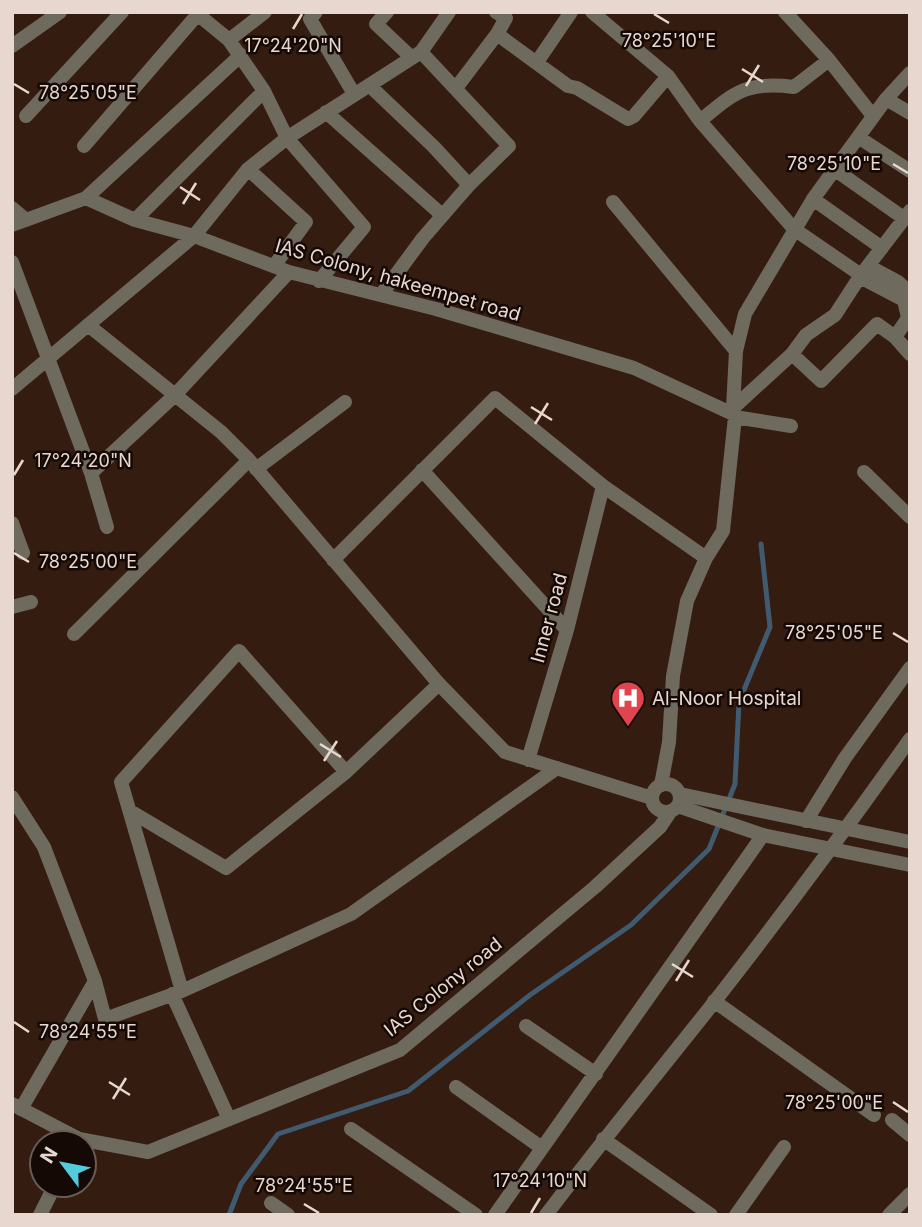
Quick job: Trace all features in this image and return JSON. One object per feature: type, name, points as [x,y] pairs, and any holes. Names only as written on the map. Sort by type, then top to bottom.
[{"type":"street","points":[[12,46],[60,12]]},
{"type":"street","points":[[26,116],[122,12]]},
{"type":"street","points":[[229,40],[265,12]]},
{"type":"street","points":[[381,295],[442,215],[509,146],[456,88],[376,24],[387,12]]},
{"type":"street","points":[[12,389],[194,236],[248,169],[287,138],[416,54],[449,12]]},
{"type":"street","points":[[537,62],[571,12]]},
{"type":"street","points":[[592,12],[668,76],[700,121],[794,229],[904,300],[908,318],[895,337]]},
{"type":"street","points":[[84,146],[197,13],[229,40],[241,55],[264,90],[287,138],[364,227],[319,281]]},
{"type":"street","points":[[786,13],[829,60],[873,117]]},
{"type":"street","points":[[310,14],[354,94]]},
{"type":"street","points":[[456,88],[497,34],[505,14]]},
{"type":"street","points":[[497,34],[568,86],[577,88],[628,119],[634,116],[668,76]]},
{"type":"street","points":[[12,208],[19,223],[86,198],[241,55]]},
{"type":"street","points":[[700,121],[740,90],[772,84],[794,86],[829,60]]},
{"type":"street","points":[[661,785],[668,742],[673,676],[687,601],[706,558],[723,531],[734,413],[736,351],[745,314],[813,199],[886,99],[910,73]]},
{"type":"street","points":[[369,85],[434,147],[469,185]]},
{"type":"street","points":[[135,220],[264,90]]},
{"type":"street","points":[[886,99],[910,113]]},
{"type":"street","points":[[326,113],[442,215]]},
{"type":"street","points":[[858,136],[910,171]]},
{"type":"street","points":[[248,169],[306,222],[274,266]]},
{"type":"street","points":[[734,413],[792,354],[806,335],[835,315],[908,214],[834,169]]},
{"type":"street","name":"IAS Colony, hakeempet road","points":[[86,198],[135,220],[194,236],[289,272],[436,309],[634,368],[734,413],[791,426]]},
{"type":"street","points":[[813,199],[882,248]]},
{"type":"street","points":[[613,202],[736,351]]},
{"type":"street","points":[[12,262],[90,473],[107,527]]},
{"type":"street","points":[[90,473],[175,395],[289,272]]},
{"type":"street","points":[[863,273],[898,282],[910,293]]},
{"type":"street","points":[[792,354],[821,381],[877,324],[895,337],[910,354]]},
{"type":"street","points":[[89,325],[222,432],[439,684],[505,752],[652,798],[658,809],[676,804],[719,803],[910,842]]},
{"type":"street","points":[[333,560],[495,398],[603,486],[706,558]]},
{"type":"street","points":[[75,634],[252,464],[345,402]]},
{"type":"street","points":[[422,470],[567,630]]},
{"type":"street","points":[[864,472],[910,517]]},
{"type":"street","name":"Inner road","points":[[528,760],[567,630],[603,486]]},
{"type":"street","points":[[12,523],[23,553]]},
{"type":"street","points":[[12,607],[30,602]]},
{"type":"street","points":[[229,1119],[177,993],[121,782],[239,651],[346,772]]},
{"type":"street","points":[[806,821],[845,758],[910,668]]},
{"type":"street","points":[[130,811],[226,868],[346,772],[439,684]]},
{"type":"street","points":[[546,1215],[846,830],[910,740]]},
{"type":"street","points":[[12,797],[44,847],[94,981],[105,1019],[177,993],[351,914],[557,768]]},
{"type":"street","points":[[652,798],[655,789],[661,785],[673,785],[676,804]]},
{"type":"street","points":[[676,804],[763,835],[910,865]]},
{"type":"street","name":"IAS Colony road","points":[[98,1144],[148,1152],[401,1050],[595,887],[660,827],[676,804]]},
{"type":"street","points":[[495,1215],[763,835]]},
{"type":"street","points":[[17,1106],[94,981]]},
{"type":"street","points":[[714,1001],[874,1115]]},
{"type":"street","points":[[526,1026],[596,1074]]},
{"type":"street","points":[[456,1087],[542,1148]]},
{"type":"street","name":"IAS Colony road","points":[[17,1106],[57,1129]]},
{"type":"street","points":[[892,1120],[910,1135]]},
{"type":"street","points":[[351,1129],[476,1215]]},
{"type":"street","points":[[603,1139],[711,1215]]},
{"type":"street","points":[[736,1215],[784,1147]]},
{"type":"street","points":[[889,1215],[910,1194]]},
{"type":"street","points":[[271,1203],[288,1215]]},
{"type":"waterway","points":[[229,1215],[241,1184],[278,1134],[408,1091],[530,995],[631,925],[709,849],[735,784],[739,702],[770,627],[761,544]]},
{"type":"place","name":"Al-Noor Hospital","points":[[628,728]]}]
